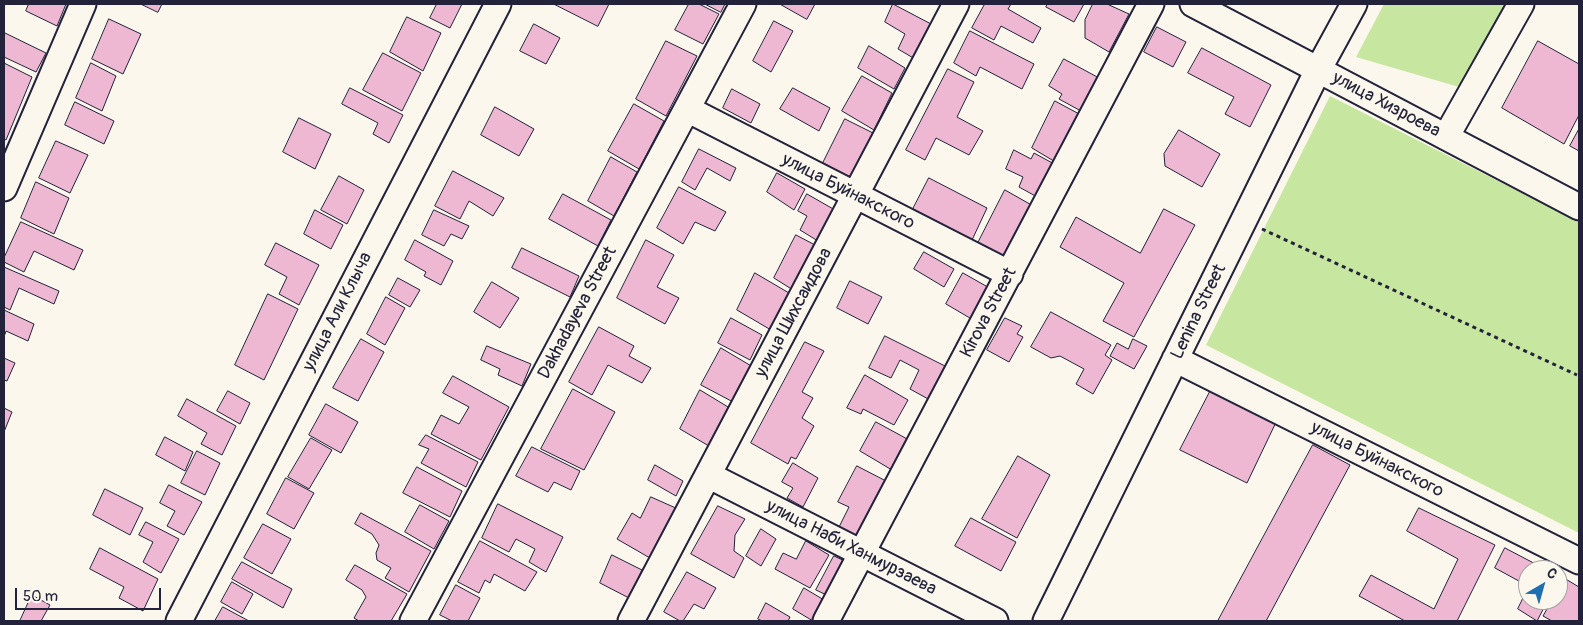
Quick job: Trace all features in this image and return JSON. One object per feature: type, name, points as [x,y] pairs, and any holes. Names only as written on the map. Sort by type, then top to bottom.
[{"type":"street","points":[[4,188],[83,4]]},
{"type":"street","name":"улица Али Клыча","points":[[179,621],[498,4]]},
{"type":"street","name":"Dakhadayeva Street","points":[[413,621],[743,4]]},
{"type":"street","name":"улица Шихсаидова","points":[[631,621],[956,4]]},
{"type":"street","name":"Kirova Street","points":[[826,621],[1151,4]]},
{"type":"street","name":"улица Хизроева","points":[[1193,4],[1579,207]]},
{"type":"street","name":"Lenina Street","points":[[1046,621],[1318,70],[1354,4]]},
{"type":"street","points":[[1446,137],[1521,4]]},
{"type":"street","name":"улица Буйнакского","points":[[687,109],[1010,274]]},
{"type":"street","name":"улица Буйнакского","points":[[1175,359],[1579,561]]},
{"type":"street","name":"улица Наби Ханмурзаева","points":[[708,475],[995,621]]},
{"type":"path","points":[[1244,221],[1577,375]]},
{"type":"green space","points":[[1384,4],[1506,4],[1459,87],[1356,57]]},
{"type":"green space","points":[[1330,96],[1579,222],[1579,533],[1206,345]]},
{"type":"building","points":[[29,4],[66,4],[57,26],[26,11]]},
{"type":"building","points":[[141,4],[162,4],[158,12]]},
{"type":"building","points":[[437,4],[462,4],[450,28],[430,18]]},
{"type":"building","points":[[554,4],[609,4],[598,26]]},
{"type":"building","points":[[689,4],[699,4],[719,14],[703,44],[675,30]]},
{"type":"building","points":[[705,4],[725,4],[721,12]]},
{"type":"building","points":[[780,4],[815,4],[807,19]]},
{"type":"building","points":[[893,4],[931,24],[915,59],[898,49],[905,34],[885,22]]},
{"type":"building","points":[[985,4],[1011,4],[1008,9],[1041,28],[1033,43],[1001,26],[994,40],[972,28]]},
{"type":"building","points":[[1048,4],[1084,4],[1074,22],[1046,7]]},
{"type":"building","points":[[1093,4],[1107,4],[1129,14],[1109,52],[1085,38],[1085,20]]},
{"type":"building","points":[[407,17],[441,33],[423,71],[390,52]]},
{"type":"building","points":[[109,19],[141,34],[123,74],[92,59]]},
{"type":"building","points":[[774,21],[793,31],[771,72],[753,61]]},
{"type":"building","points":[[534,24],[560,38],[546,64],[520,51]]},
{"type":"building","points":[[1157,27],[1186,42],[1173,67],[1144,52]]},
{"type":"building","points":[[970,31],[1034,64],[1022,89],[980,67],[976,76],[954,63]]},
{"type":"building","points":[[5,33],[46,53],[36,72],[4,57]]},
{"type":"building","points":[[666,41],[697,56],[666,116],[636,99]]},
{"type":"building","points":[[1538,41],[1579,64],[1579,115],[1564,144],[1502,108]]},
{"type":"building","points":[[869,46],[905,68],[894,89],[858,68]]},
{"type":"building","points":[[1202,48],[1271,85],[1250,127],[1225,114],[1234,97],[1188,73]]},
{"type":"building","points":[[383,53],[421,73],[402,111],[363,90]]},
{"type":"building","points":[[1064,59],[1099,78],[1081,111],[1059,99],[1062,94],[1049,86]]},
{"type":"building","points":[[4,63],[32,77],[6,140],[4,139]]},
{"type":"building","points":[[91,63],[116,76],[102,111],[76,98]]},
{"type":"building","points":[[948,69],[974,82],[957,117],[983,131],[969,155],[936,138],[925,160],[906,150]]},
{"type":"building","points":[[862,76],[892,93],[874,130],[842,111]]},
{"type":"building","points":[[350,88],[403,115],[389,143],[373,134],[378,123],[342,104]]},
{"type":"building","points":[[793,88],[830,108],[819,131],[780,109]]},
{"type":"building","points":[[732,89],[760,104],[751,123],[723,108]]},
{"type":"building","points":[[1055,101],[1081,115],[1057,163],[1032,148]]},
{"type":"building","points":[[75,102],[114,121],[104,144],[65,125]]},
{"type":"building","points":[[634,104],[664,121],[639,169],[608,151]]},
{"type":"building","points":[[495,107],[534,129],[519,156],[481,135]]},
{"type":"building","points":[[299,118],[331,134],[315,169],[283,152]]},
{"type":"building","points":[[845,119],[875,134],[853,179],[823,163]]},
{"type":"building","points":[[1579,129],[1579,151],[1570,146]]},
{"type":"building","points":[[1179,130],[1220,154],[1202,187],[1165,166],[1164,154]]},
{"type":"building","points":[[56,141],[88,155],[70,193],[39,178]]},
{"type":"building","points":[[699,149],[736,168],[730,181],[707,168],[695,190],[682,182]]},
{"type":"building","points":[[1014,150],[1031,159],[1034,153],[1056,165],[1039,198],[1019,187],[1023,177],[1006,169]]},
{"type":"building","points":[[611,157],[637,172],[614,216],[588,201]]},
{"type":"building","points":[[453,171],[504,198],[493,216],[469,201],[460,219],[435,206]]},
{"type":"building","points":[[777,173],[805,189],[794,210],[767,192]]},
{"type":"building","points":[[339,176],[364,190],[347,224],[321,210]]},
{"type":"building","points":[[929,178],[987,208],[972,240],[913,209]]},
{"type":"building","points":[[36,182],[69,198],[54,234],[21,218]]},
{"type":"building","points":[[679,187],[726,212],[715,231],[695,222],[683,244],[657,228]]},
{"type":"building","points":[[1005,190],[1035,207],[1007,260],[978,243]]},
{"type":"building","points":[[563,194],[611,220],[598,246],[549,219]]},
{"type":"building","points":[[807,194],[835,210],[818,241],[800,230],[807,216],[798,211]]},
{"type":"building","points":[[1164,209],[1195,225],[1134,337],[1103,321],[1124,283],[1060,247],[1076,217],[1140,253]]},
{"type":"building","points":[[315,210],[343,225],[331,249],[304,234]]},
{"type":"building","points":[[434,210],[469,226],[462,239],[451,234],[444,246],[422,235]]},
{"type":"building","points":[[21,222],[83,250],[74,270],[34,251],[24,272],[4,262],[4,258]]},
{"type":"building","points":[[796,235],[815,245],[793,290],[774,278]]},
{"type":"building","points":[[415,240],[453,261],[441,285],[424,276],[426,272],[405,260]]},
{"type":"building","points":[[646,240],[674,255],[657,287],[679,298],[665,324],[617,298]]},
{"type":"building","points":[[276,243],[319,265],[299,305],[279,294],[287,277],[265,265]]},
{"type":"building","points":[[522,248],[579,276],[570,297],[512,268]]},
{"type":"building","points":[[924,252],[954,269],[944,287],[914,269]]},
{"type":"building","points":[[4,267],[59,291],[54,304],[19,288],[10,310],[4,307]]},
{"type":"building","points":[[755,273],[789,293],[771,330],[737,310]]},
{"type":"building","points":[[963,273],[993,290],[975,321],[946,304]]},
{"type":"building","points":[[398,278],[420,290],[410,307],[389,295]]},
{"type":"building","points":[[850,281],[882,297],[868,324],[837,308]]},
{"type":"building","points":[[492,282],[519,298],[500,328],[474,312]]},
{"type":"building","points":[[268,294],[298,309],[264,380],[235,365]]},
{"type":"building","points":[[386,297],[405,308],[385,345],[367,334]]},
{"type":"building","points":[[4,310],[34,324],[28,341],[6,331],[4,337]]},
{"type":"building","points":[[1051,312],[1111,345],[1105,355],[1112,360],[1093,394],[1076,384],[1084,369],[1060,356],[1051,358],[1031,347]]},
{"type":"building","points":[[731,318],[762,335],[750,360],[718,343]]},
{"type":"building","points":[[1005,318],[1022,326],[1017,334],[1023,337],[1009,362],[987,350]]},
{"type":"building","points":[[599,327],[634,346],[629,356],[651,368],[642,383],[608,365],[592,395],[569,382]]},
{"type":"building","points":[[885,336],[947,367],[930,400],[910,389],[919,370],[900,360],[891,378],[869,368]]},
{"type":"building","points":[[361,339],[384,352],[358,401],[333,388]]},
{"type":"building","points":[[1133,339],[1147,346],[1134,369],[1110,356],[1117,343],[1128,349]]},
{"type":"building","points":[[805,342],[824,351],[802,392],[813,398],[802,418],[814,426],[796,459],[791,457],[788,464],[751,443]]},
{"type":"building","points":[[487,346],[531,364],[522,386],[498,375],[500,369],[481,360]]},
{"type":"building","points":[[721,348],[753,367],[735,403],[701,385]]},
{"type":"building","points":[[4,358],[15,363],[7,381],[4,380]]},
{"type":"building","points":[[865,375],[908,400],[894,425],[863,409],[861,414],[847,408]]},
{"type":"building","points":[[453,376],[509,407],[481,460],[431,434],[441,415],[459,424],[469,407],[443,393]]},
{"type":"building","points":[[1215,382],[1279,416],[1247,483],[1180,450]]},
{"type":"building","points":[[573,389],[615,412],[584,470],[541,449]]},
{"type":"building","points":[[700,390],[733,410],[714,449],[680,429]]},
{"type":"building","points":[[228,391],[250,403],[240,424],[217,411]]},
{"type":"building","points":[[187,399],[236,426],[222,455],[201,444],[207,433],[178,416]]},
{"type":"building","points":[[326,404],[358,422],[341,453],[309,435]]},
{"type":"building","points":[[4,408],[12,412],[4,432]]},
{"type":"building","points":[[876,422],[909,440],[892,470],[860,451]]},
{"type":"building","points":[[426,435],[478,462],[466,487],[421,463],[429,449],[419,445]]},
{"type":"building","points":[[165,437],[193,452],[185,471],[156,455]]},
{"type":"building","points":[[311,438],[332,450],[309,489],[288,477]]},
{"type":"building","points":[[1313,445],[1350,465],[1266,621],[1218,621]]},
{"type":"building","points":[[532,447],[580,471],[571,490],[554,482],[548,492],[516,476]]},
{"type":"building","points":[[197,451],[220,463],[205,495],[181,483]]},
{"type":"building","points":[[1018,456],[1050,475],[1017,538],[982,519]]},
{"type":"building","points":[[793,463],[818,478],[803,507],[787,498],[793,488],[782,482]]},
{"type":"building","points":[[655,465],[683,481],[676,496],[648,480]]},
{"type":"building","points":[[857,466],[886,481],[857,538],[838,529],[849,507],[838,502]]},
{"type":"building","points":[[417,467],[462,491],[450,517],[403,493]]},
{"type":"building","points":[[286,478],[314,493],[294,529],[267,514]]},
{"type":"building","points":[[169,485],[202,502],[184,535],[167,526],[175,511],[160,503]]},
{"type":"building","points":[[105,489],[143,508],[130,535],[93,515]]},
{"type":"building","points":[[651,497],[678,509],[650,558],[617,539],[632,513],[640,518]]},
{"type":"building","points":[[498,504],[563,537],[546,572],[529,562],[535,549],[516,539],[509,552],[482,538]]},
{"type":"building","points":[[420,505],[449,521],[434,549],[405,532]]},
{"type":"building","points":[[718,506],[745,519],[735,535],[734,551],[744,558],[734,578],[691,554]]},
{"type":"building","points":[[1419,508],[1495,545],[1457,621],[1405,621],[1359,596],[1371,575],[1434,609],[1458,559],[1407,531]]},
{"type":"building","points":[[361,513],[431,551],[409,592],[385,578],[391,568],[377,560],[376,553],[379,545],[372,534],[355,524]]},
{"type":"building","points":[[971,518],[1016,542],[1001,571],[955,546]]},
{"type":"building","points":[[146,522],[179,539],[161,573],[143,562],[153,542],[139,535]]},
{"type":"building","points":[[263,524],[291,539],[272,574],[244,558]]},
{"type":"building","points":[[761,529],[776,539],[761,566],[746,556]]},
{"type":"building","points":[[480,541],[537,572],[525,591],[494,574],[490,583],[485,580],[479,593],[458,582]]},
{"type":"building","points":[[806,541],[829,555],[810,588],[775,569],[783,553],[796,559]]},
{"type":"building","points":[[100,548],[158,579],[143,611],[119,598],[124,587],[90,569]]},
{"type":"building","points":[[1505,548],[1528,560],[1518,560],[1518,581],[1495,568]]},
{"type":"building","points":[[612,555],[642,570],[629,598],[600,583]]},
{"type":"building","points":[[834,556],[851,564],[833,598],[816,590]]},
{"type":"building","points":[[242,562],[292,589],[283,608],[232,579]]},
{"type":"building","points":[[355,565],[407,594],[391,621],[359,621],[354,618],[366,597],[362,590],[346,580]]},
{"type":"building","points":[[687,572],[716,588],[704,609],[694,604],[683,621],[680,621],[664,612]]},
{"type":"building","points":[[1568,580],[1579,587],[1579,621],[1552,621],[1543,616],[1546,610],[1568,610]]},
{"type":"building","points":[[232,582],[253,594],[242,614],[221,602]]},
{"type":"building","points":[[456,585],[480,598],[468,621],[452,621],[440,615]]},
{"type":"building","points":[[804,588],[824,600],[813,621],[793,609]]},
{"type":"building","points":[[32,595],[50,605],[41,621],[20,621]]},
{"type":"building","points":[[766,603],[790,617],[788,621],[762,621],[758,619]]},
{"type":"building","points":[[223,607],[249,621],[215,621]]},
{"type":"building","points":[[1520,610],[1543,610],[1537,621]]}]
